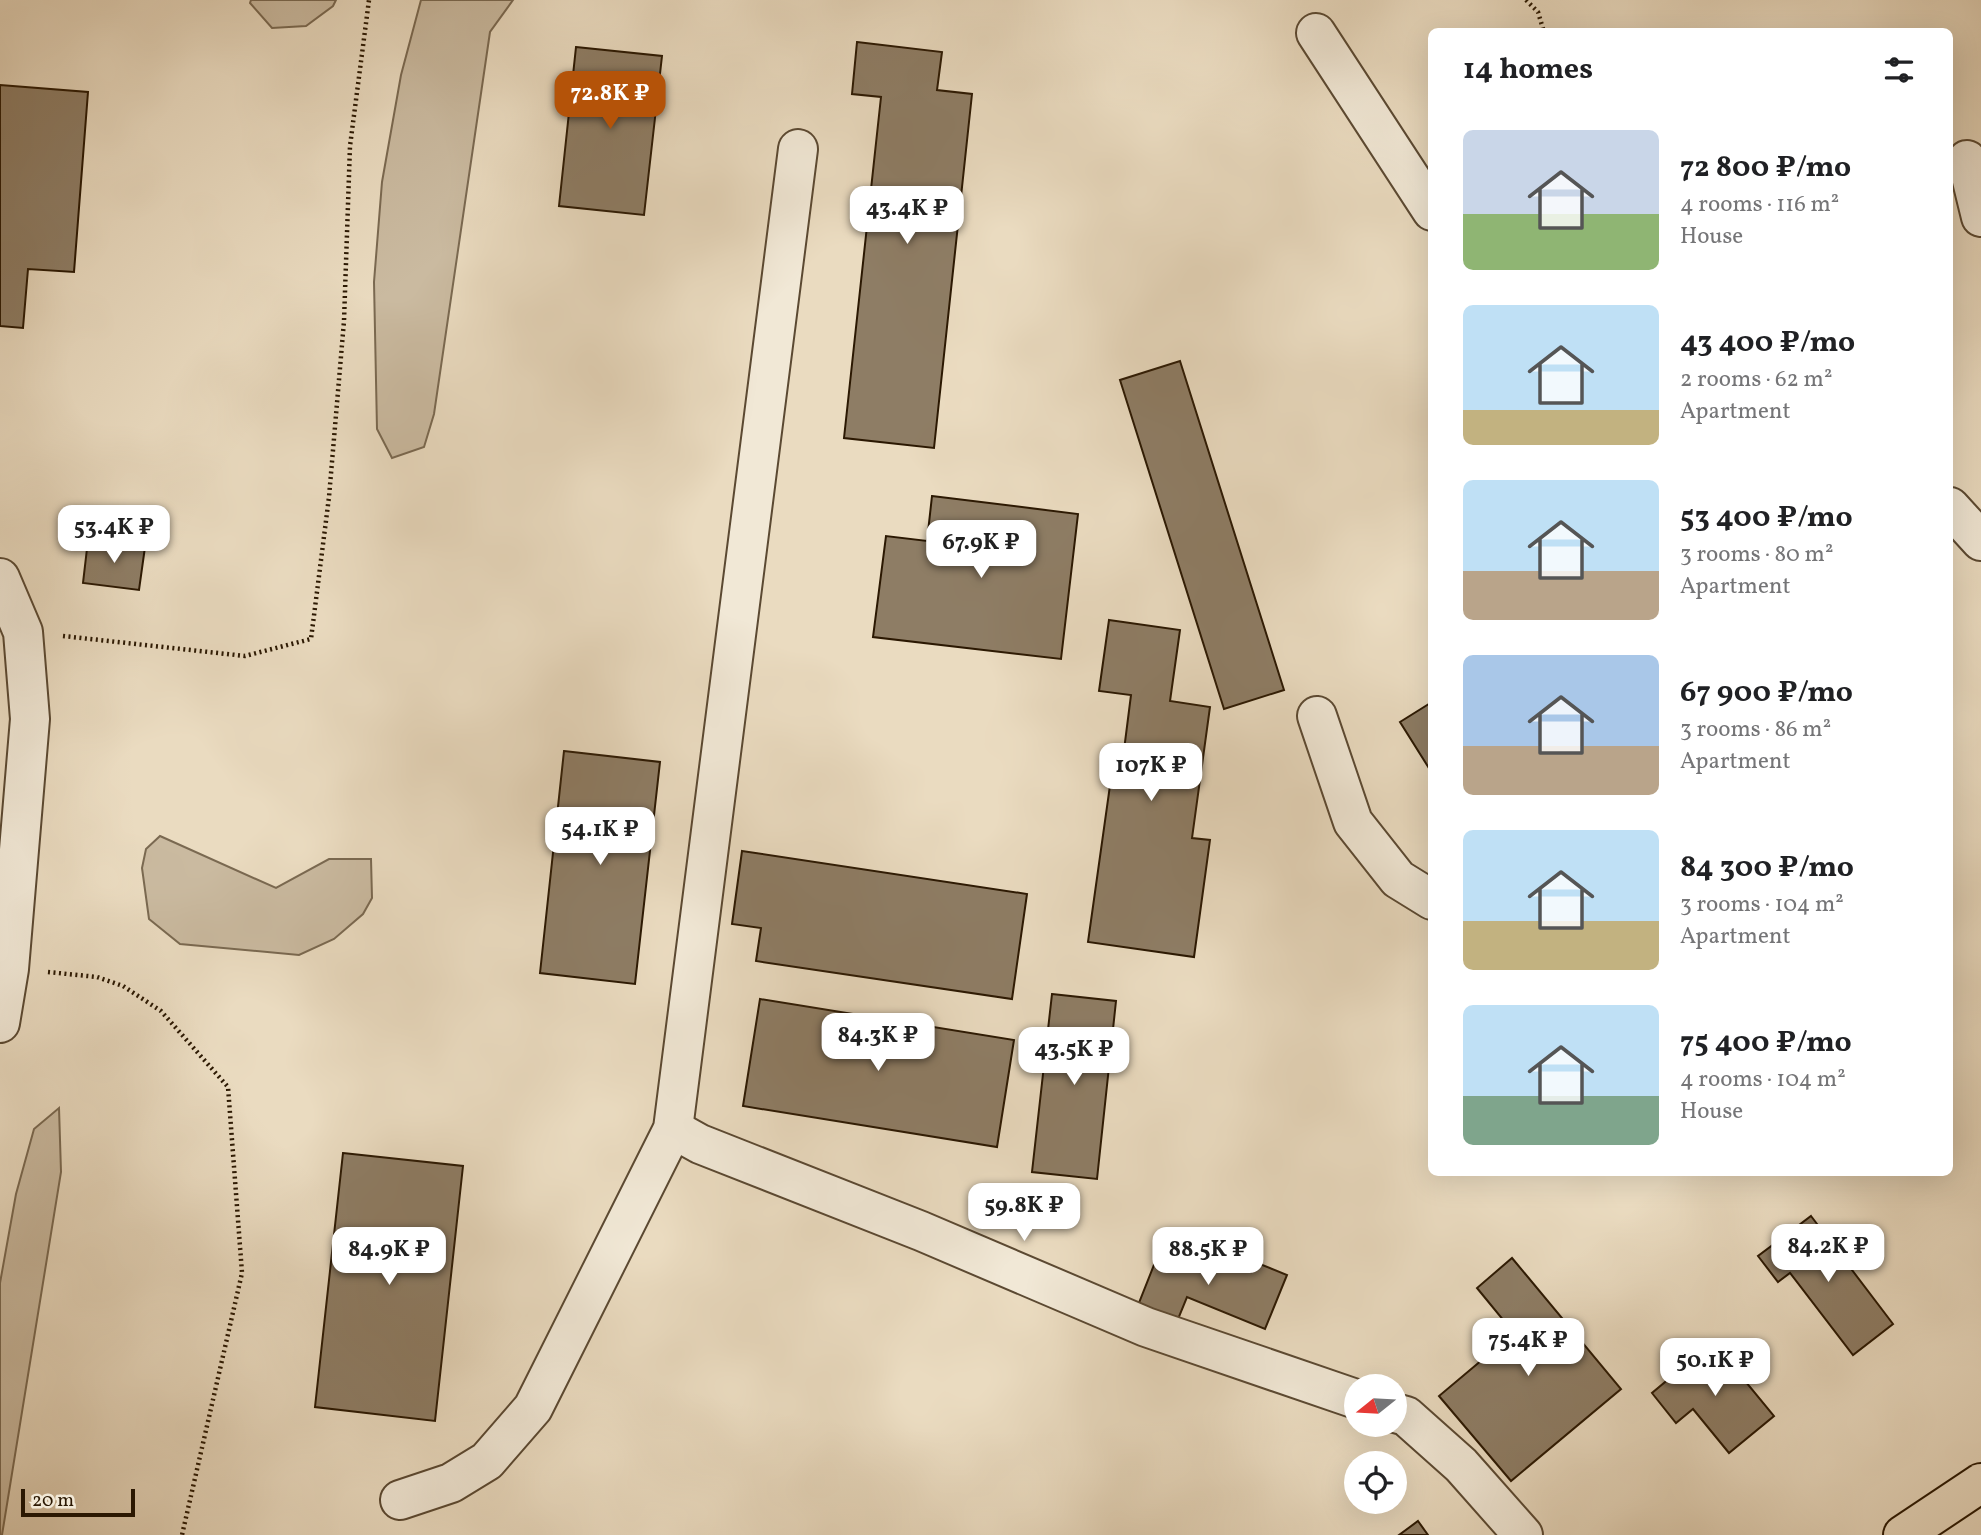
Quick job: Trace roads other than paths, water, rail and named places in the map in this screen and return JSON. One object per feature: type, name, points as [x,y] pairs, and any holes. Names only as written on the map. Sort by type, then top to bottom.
[{"type":"highway","points":[[1903,1535],[1981,1483]]},
{"type":"street","points":[[1316,33],[1428,205]]},
{"type":"street","points":[[400,1500],[451,1483],[487,1461],[533,1408],[673,1129],[798,149]]},
{"type":"street","points":[[1967,160],[1981,217]]},
{"type":"street","points":[[1953,510],[1981,541]]},
{"type":"street","points":[[0,578],[23,632],[30,719],[9,968],[0,1023]]},
{"type":"street","points":[[1317,716],[1353,822],[1398,878],[1428,897]]},
{"type":"street","points":[[673,1129],[700,1144],[921,1231],[1146,1327],[1344,1395]]},
{"type":"street","points":[[1407,1417],[1461,1465],[1523,1535]]}]
